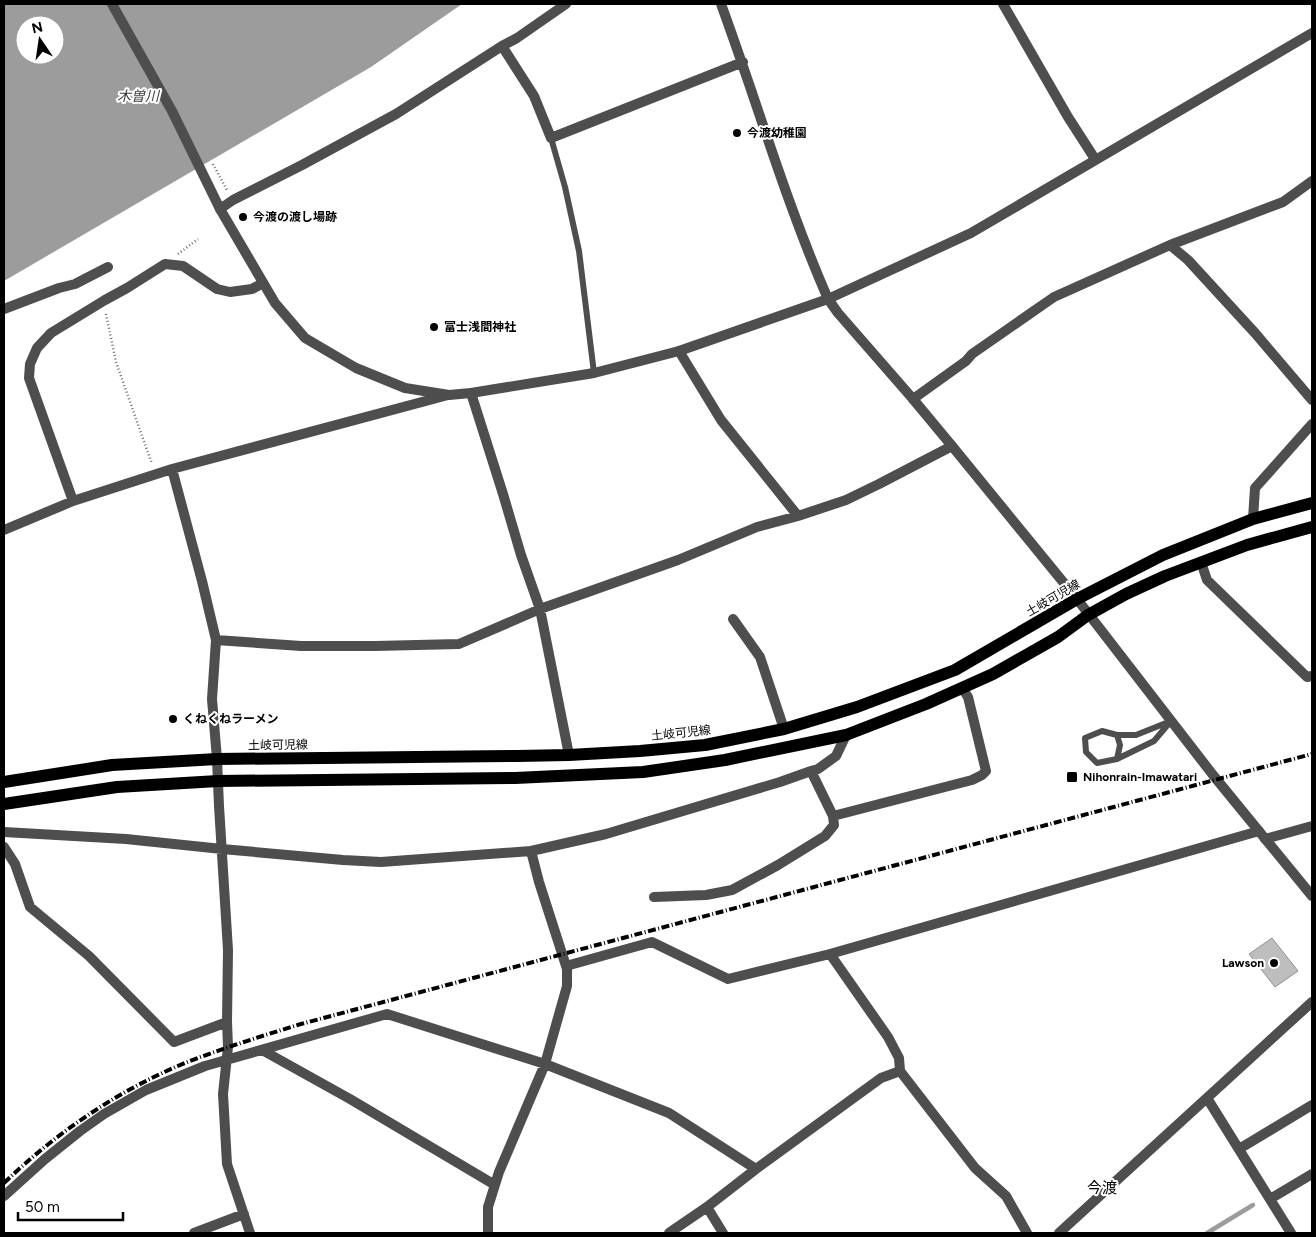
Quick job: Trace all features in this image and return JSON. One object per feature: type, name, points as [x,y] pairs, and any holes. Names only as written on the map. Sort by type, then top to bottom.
[{"type":"main road","name":"土岐可児線","points":[[4,782],[112,765],[217,759],[569,755],[705,746],[784,729],[857,707],[955,670],[1077,599],[1163,555],[1253,519],[1312,502]]},
{"type":"main road","points":[[4,804],[116,787],[218,781],[515,778],[643,772],[725,760],[846,734],[926,704],[993,674],[1050,641],[1088,615],[1164,576],[1247,545],[1312,527]]},
{"type":"street","points":[[112,4],[172,111],[220,210],[274,303],[305,338],[356,368],[405,388],[450,395]]},
{"type":"street","points":[[220,210],[234,200],[396,114],[517,38],[566,4]]},
{"type":"street","points":[[721,4],[743,62],[780,177],[828,299],[838,313],[913,398],[1077,599],[1171,721],[1312,896]]},
{"type":"street","points":[[1003,4],[1068,117],[1095,159]]},
{"type":"street","points":[[4,530],[72,501],[172,469],[450,395],[594,373],[679,351],[828,299],[971,233],[1312,33]]},
{"type":"street","points":[[502,46],[534,96],[551,138],[743,62]]},
{"type":"street","points":[[913,398],[1054,297],[1170,245],[1282,202],[1312,181]]},
{"type":"street","points":[[1170,245],[1188,260],[1255,333],[1312,400]]},
{"type":"street","points":[[72,501],[29,378],[30,364],[36,348],[51,333],[165,264],[183,266],[217,289],[224,291],[252,289],[263,283]]},
{"type":"street","points":[[4,309],[74,284],[108,266]]},
{"type":"street","points":[[679,351],[721,420],[798,516]]},
{"type":"street","points":[[471,393],[521,555],[540,609],[569,755]]},
{"type":"street","points":[[1253,519],[1255,488],[1312,424]]},
{"type":"street","points":[[216,640],[301,646],[459,644],[540,609],[678,560],[757,527],[798,516],[854,496],[952,446]]},
{"type":"street","points":[[172,469],[216,640],[212,699],[228,950],[228,1047],[223,1094],[227,1164],[250,1233]]},
{"type":"street","points":[[1200,562],[1207,580],[1307,677],[1312,676]]},
{"type":"street","points":[[733,619],[760,657],[784,729]]},
{"type":"street","points":[[833,816],[972,780],[982,775],[986,771],[968,697],[962,688]]},
{"type":"street","points":[[4,832],[126,839],[381,862],[531,851],[606,834],[811,772],[836,756],[846,734]]},
{"type":"street","points":[[654,897],[706,896],[732,890],[778,866],[825,836],[834,825],[833,816],[811,772]]},
{"type":"street","points":[[566,966],[652,942],[728,979],[830,954],[1262,835],[1312,826]]},
{"type":"street","points":[[4,847],[15,864],[30,907],[89,956],[174,1042],[227,1022]]},
{"type":"street","points":[[488,1233],[488,1207],[498,1172],[545,1064],[567,986],[567,969],[531,851]]},
{"type":"street","points":[[830,954],[888,1037],[899,1058],[900,1071],[975,1168],[1006,1196],[1028,1233]]},
{"type":"street","points":[[1059,1233],[1312,1002]]},
{"type":"street","points":[[4,1196],[80,1131],[104,1114],[146,1090],[205,1066],[387,1014],[545,1064],[669,1113],[756,1169]]},
{"type":"street","points":[[262,1050],[495,1185]]},
{"type":"street","points":[[669,1233],[707,1207],[880,1078],[900,1071]]},
{"type":"street","points":[[1207,1098],[1291,1233]]},
{"type":"street","points":[[1239,1149],[1312,1106]]},
{"type":"street","points":[[1270,1199],[1312,1174]]},
{"type":"street","points":[[707,1207],[723,1233]]},
{"type":"street","points":[[194,1233],[244,1214]]},
{"type":"lane","points":[[551,138],[580,252],[594,373]]},
{"type":"lane","points":[[1171,721],[1154,741],[1117,759],[1097,762],[1086,752],[1085,738],[1102,731],[1117,735],[1136,735],[1171,721]]},
{"type":"lane","points":[[1117,735],[1120,745],[1117,759]]},
{"type":"path","points":[[165,264],[198,239]]},
{"type":"path","points":[[105,300],[116,362],[155,474]]},
{"type":"water","name":"木曽川","points":[[4,4],[462,4],[371,67],[4,281]]},
{"type":"building","name":"Lawson","points":[[1272,938],[1298,971],[1275,987],[1249,954]]},
{"type":"waterway","points":[[1207,1233],[1253,1205]]},
{"type":"railway","points":[[4,1183],[66,1130],[112,1100],[160,1074],[243,1042],[301,1024],[1312,754]]},
{"type":"place","name":"今渡幼稚園","points":[[737,133]]},
{"type":"place","name":"今渡の渡し場跡","points":[[243,217]]},
{"type":"place","name":"富士浅間神社","points":[[434,327]]},
{"type":"place","name":"くねくねラーメン","points":[[173,719]]},
{"type":"place","name":"Nihonrain-Imawatari","points":[[1072,777]]},
{"type":"place","name":"Lawson","points":[[1274,963]]},
{"type":"district","name":"今渡","points":[[1102,1188]]}]
